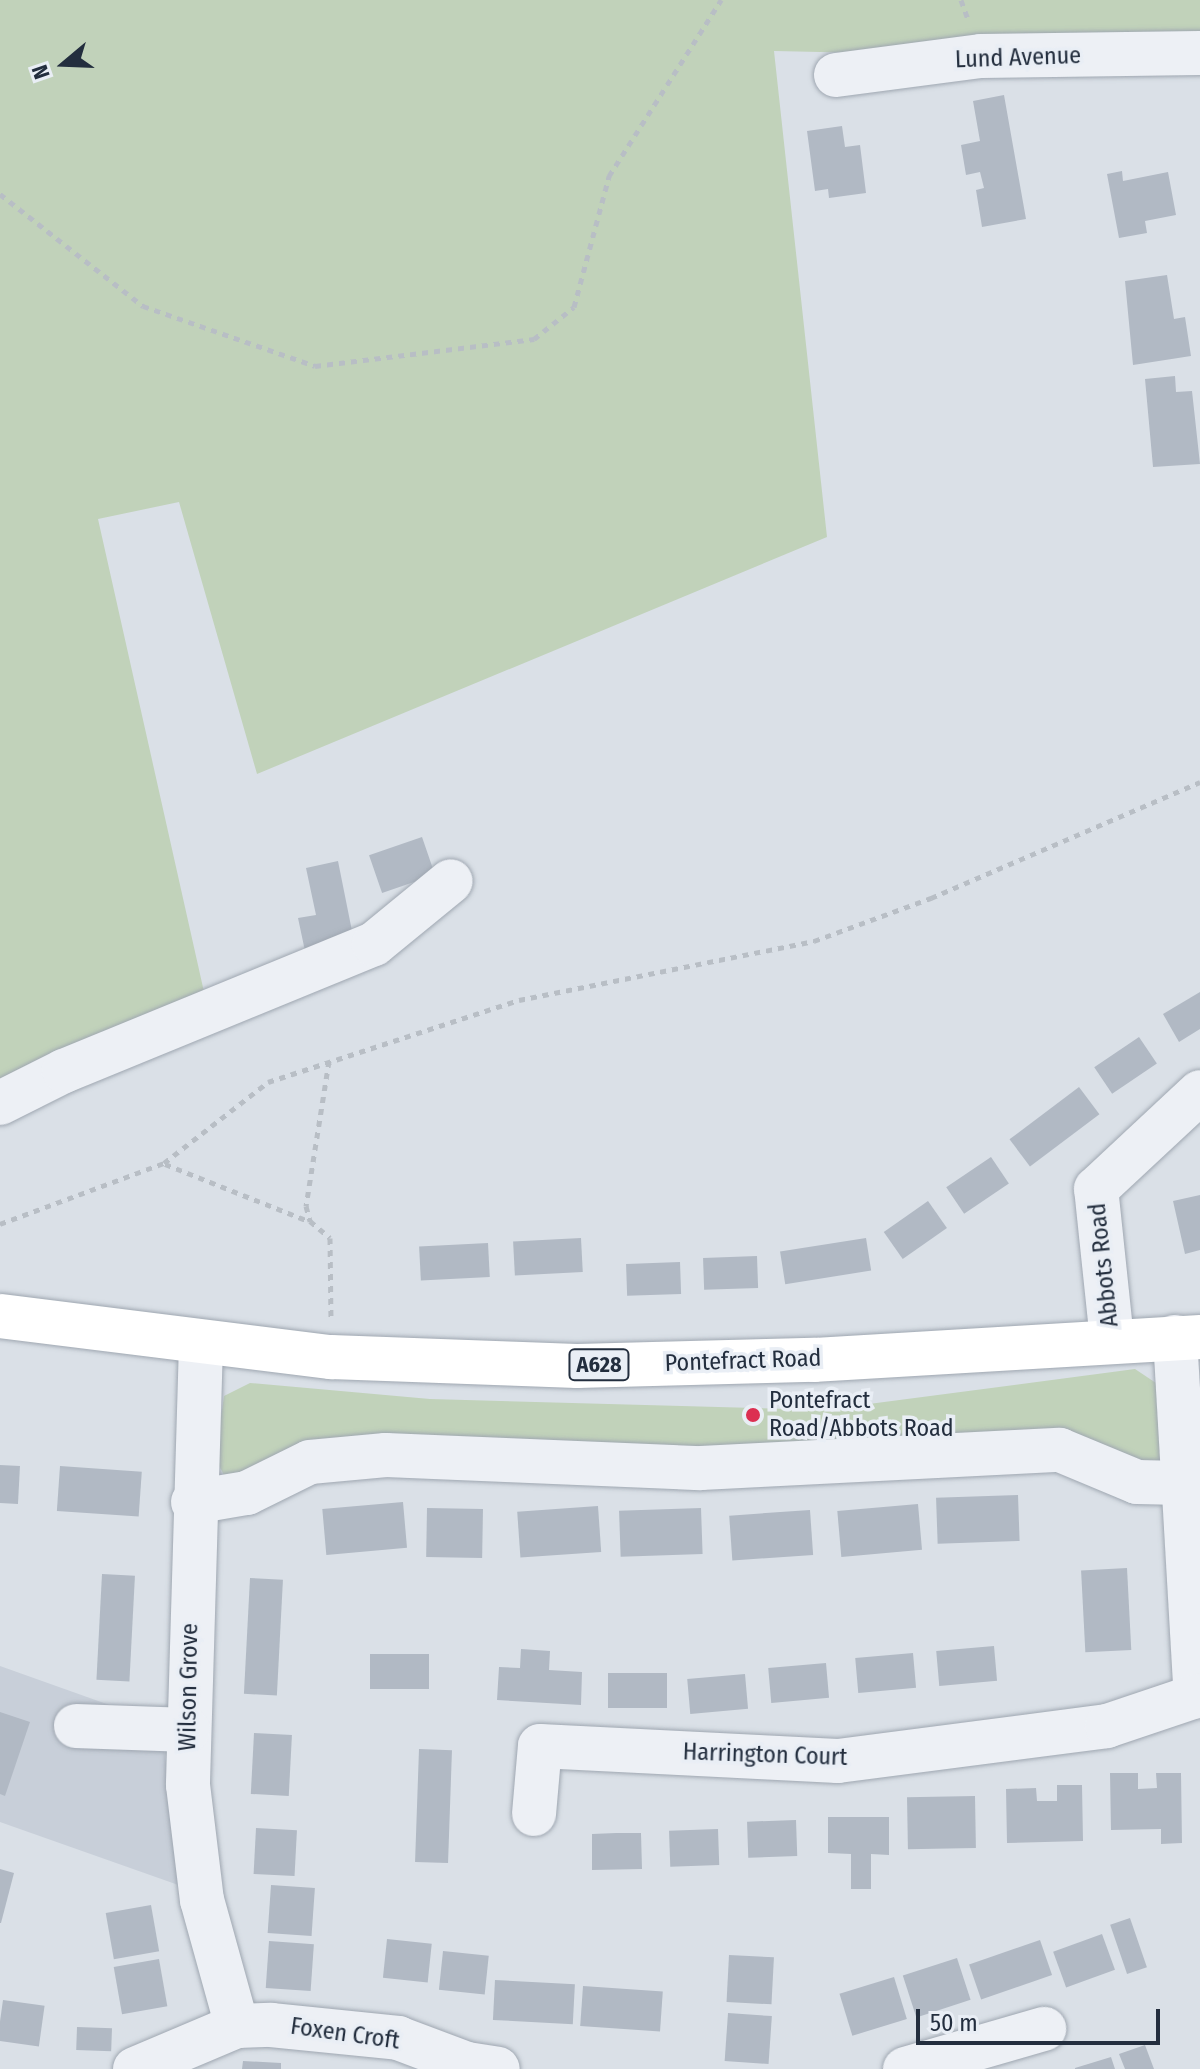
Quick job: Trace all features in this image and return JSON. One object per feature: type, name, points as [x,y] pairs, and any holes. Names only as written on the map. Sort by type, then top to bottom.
[{"type":"highway","name":"Pontefract Road","points":[[0,1316],[201,1344],[331,1357],[577,1366],[814,1360],[1187,1337]]},
{"type":"street","name":"Lund Avenue","points":[[836,75],[981,56],[1200,53]]},
{"type":"street","points":[[0,1103],[64,1071],[374,944],[451,881]]},
{"type":"street","name":"Abbots Road","points":[[1112,1340],[1096,1189],[1200,1092]]},
{"type":"street","points":[[1187,1337],[1182,1483],[1198,1698]]},
{"type":"street","name":"Wilson Grove","points":[[201,1344],[193,1502],[188,1730],[202,1900],[237,2026]]},
{"type":"street","points":[[193,1502],[247,1493],[310,1462],[386,1455],[701,1468],[1060,1450],[1137,1482],[1182,1483]]},
{"type":"street","name":"Harrington Court","points":[[534,1814],[540,1746],[838,1761],[1107,1726],[1198,1698]]},
{"type":"street","points":[[76,1726],[188,1730]]},
{"type":"street","points":[[135,2069],[237,2026]]},
{"type":"street","name":"Foxen Croft","points":[[237,2026],[366,2032],[456,2065],[498,2069]]},
{"type":"street","points":[[905,2069],[957,2062],[1044,2029]]},
{"type":"path","points":[[0,194],[143,306],[315,366],[534,339],[574,307],[609,176],[721,0]]},
{"type":"path","points":[[0,1224],[164,1163],[268,1082],[519,1000],[814,941],[931,898],[1200,782]]},
{"type":"path","points":[[310,1221],[306,1206],[329,1060]]},
{"type":"path","points":[[164,1163],[310,1221],[330,1238],[331,1357]]},
{"type":"shaded area","points":[[0,1666],[160,1723],[184,1887],[0,1822]]},
{"type":"green space","points":[[0,0],[1200,0],[1200,60],[774,51],[827,537],[257,774],[179,502],[98,519],[213,1032],[0,1122]]},
{"type":"green space","points":[[1135,1369],[1156,1383],[1163,1461],[225,1477],[215,1458],[224,1396],[250,1383],[430,1399],[823,1410]]},
{"type":"building","points":[[1004,95],[1026,219],[982,227],[976,190],[984,188],[980,172],[966,175],[961,145],[980,141],[973,101]]},
{"type":"building","points":[[842,126],[845,147],[860,145],[866,193],[829,198],[828,189],[815,191],[807,131]]},
{"type":"building","points":[[1122,171],[1123,181],[1168,172],[1176,215],[1145,221],[1147,233],[1119,238],[1107,174]]},
{"type":"building","points":[[1167,275],[1174,319],[1185,317],[1191,356],[1133,365],[1125,281]]},
{"type":"building","points":[[1175,376],[1176,392],[1192,391],[1200,464],[1153,467],[1145,379]]},
{"type":"building","points":[[422,837],[435,875],[382,893],[369,855]]},
{"type":"building","points":[[338,861],[354,941],[305,951],[298,918],[316,915],[306,868]]},
{"type":"building","points":[[1200,992],[1200,1029],[1179,1042],[1163,1014]]},
{"type":"building","points":[[1139,1037],[1157,1064],[1112,1094],[1094,1067]]},
{"type":"building","points":[[1079,1087],[1099,1114],[1030,1167],[1010,1139]]},
{"type":"building","points":[[991,1157],[1009,1184],[964,1214],[946,1187]]},
{"type":"building","points":[[1200,1195],[1200,1250],[1185,1254],[1173,1201]]},
{"type":"building","points":[[928,1201],[947,1228],[903,1259],[884,1232]]},
{"type":"building","points":[[581,1238],[583,1272],[515,1276],[513,1242]]},
{"type":"building","points":[[866,1238],[871,1271],[785,1284],[780,1252]]},
{"type":"building","points":[[488,1243],[490,1277],[421,1281],[419,1247]]},
{"type":"building","points":[[757,1256],[758,1288],[704,1290],[703,1258]]},
{"type":"building","points":[[680,1262],[681,1294],[627,1296],[626,1264]]},
{"type":"building","points":[[0,1465],[20,1466],[18,1504],[0,1503]]},
{"type":"building","points":[[60,1466],[142,1472],[139,1517],[57,1511]]},
{"type":"building","points":[[1018,1495],[1020,1541],[938,1544],[936,1498]]},
{"type":"building","points":[[403,1502],[407,1548],[326,1555],[322,1509]]},
{"type":"building","points":[[918,1504],[922,1550],[841,1557],[837,1511]]},
{"type":"building","points":[[598,1506],[601,1552],[520,1558],[517,1512]]},
{"type":"building","points":[[427,1508],[483,1509],[482,1558],[426,1557]]},
{"type":"building","points":[[701,1508],[703,1554],[621,1557],[619,1511]]},
{"type":"building","points":[[810,1510],[813,1555],[732,1561],[729,1516]]},
{"type":"building","points":[[1127,1568],[1131,1650],[1085,1652],[1081,1570]]},
{"type":"building","points":[[102,1574],[135,1576],[129,1682],[96,1680]]},
{"type":"building","points":[[250,1578],[283,1580],[277,1696],[244,1694]]},
{"type":"building","points":[[994,1646],[997,1681],[939,1686],[936,1651]]},
{"type":"building","points":[[521,1649],[550,1651],[549,1670],[582,1672],[581,1705],[497,1700],[499,1667],[520,1668]]},
{"type":"building","points":[[913,1653],[916,1688],[858,1693],[855,1658]]},
{"type":"building","points":[[370,1654],[429,1654],[429,1689],[370,1689]]},
{"type":"building","points":[[826,1663],[829,1698],[771,1703],[768,1668]]},
{"type":"building","points":[[608,1673],[667,1673],[667,1708],[608,1708]]},
{"type":"building","points":[[745,1674],[748,1709],[690,1714],[687,1679]]},
{"type":"building","points":[[0,1712],[30,1722],[5,1796],[0,1794]]},
{"type":"building","points":[[254,1733],[292,1735],[289,1796],[251,1794]]},
{"type":"building","points":[[419,1749],[452,1750],[448,1863],[415,1862]]},
{"type":"building","points":[[1110,1773],[1138,1773],[1138,1789],[1157,1788],[1156,1773],[1181,1773],[1182,1843],[1161,1844],[1161,1829],[1111,1830]]},
{"type":"building","points":[[1057,1785],[1082,1785],[1083,1841],[1007,1843],[1006,1789],[1036,1788],[1037,1801],[1057,1801]]},
{"type":"building","points":[[975,1796],[976,1848],[908,1849],[907,1797]]},
{"type":"building","points":[[828,1817],[889,1817],[889,1855],[871,1854],[871,1889],[851,1889],[851,1854],[828,1853]]},
{"type":"building","points":[[796,1820],[797,1856],[748,1858],[747,1822]]},
{"type":"building","points":[[256,1828],[297,1830],[295,1876],[254,1874]]},
{"type":"building","points":[[718,1829],[719,1865],[670,1867],[669,1831]]},
{"type":"building","points":[[641,1833],[642,1869],[592,1870],[592,1834]]},
{"type":"building","points":[[0,1869],[14,1873],[1,1923],[0,1923]]},
{"type":"building","points":[[271,1885],[315,1888],[312,1936],[268,1933]]},
{"type":"building","points":[[151,1905],[159,1951],[114,1959],[106,1913]]},
{"type":"building","points":[[1130,1918],[1147,1967],[1127,1974],[1110,1925]]},
{"type":"building","points":[[1102,1934],[1115,1970],[1066,1987],[1053,1952]]},
{"type":"building","points":[[387,1939],[432,1944],[428,1982],[383,1978]]},
{"type":"building","points":[[1040,1940],[1052,1975],[981,1999],[969,1964]]},
{"type":"building","points":[[269,1941],[314,1944],[311,1991],[266,1988]]},
{"type":"building","points":[[443,1951],[489,1956],[485,1995],[439,1990]]},
{"type":"building","points":[[729,1955],[774,1957],[771,2004],[727,2002]]},
{"type":"building","points":[[957,1958],[971,2000],[916,2017],[903,1976]]},
{"type":"building","points":[[159,1959],[167,2006],[122,2014],[114,1967]]},
{"type":"building","points":[[894,1977],[907,2019],[852,2036],[839,1994]]},
{"type":"building","points":[[495,1980],[575,1984],[573,2024],[493,2020]]},
{"type":"building","points":[[583,1986],[663,1992],[660,2031],[580,2026]]},
{"type":"building","points":[[3,2000],[45,2006],[39,2046],[0,2041]]},
{"type":"building","points":[[728,2013],[772,2016],[769,2064],[725,2061]]},
{"type":"building","points":[[77,2027],[112,2028],[111,2051],[76,2050]]},
{"type":"building","points":[[1145,2045],[1154,2069],[1125,2069],[1119,2054]]},
{"type":"building","points":[[1111,2057],[1115,2069],[1075,2069],[1075,2068]]},
{"type":"building","points":[[243,2061],[281,2063],[281,2069],[242,2069]]},
{"type":"place","name":"Pontefract Road/Abbots Road","points":[[753,1415]]}]
